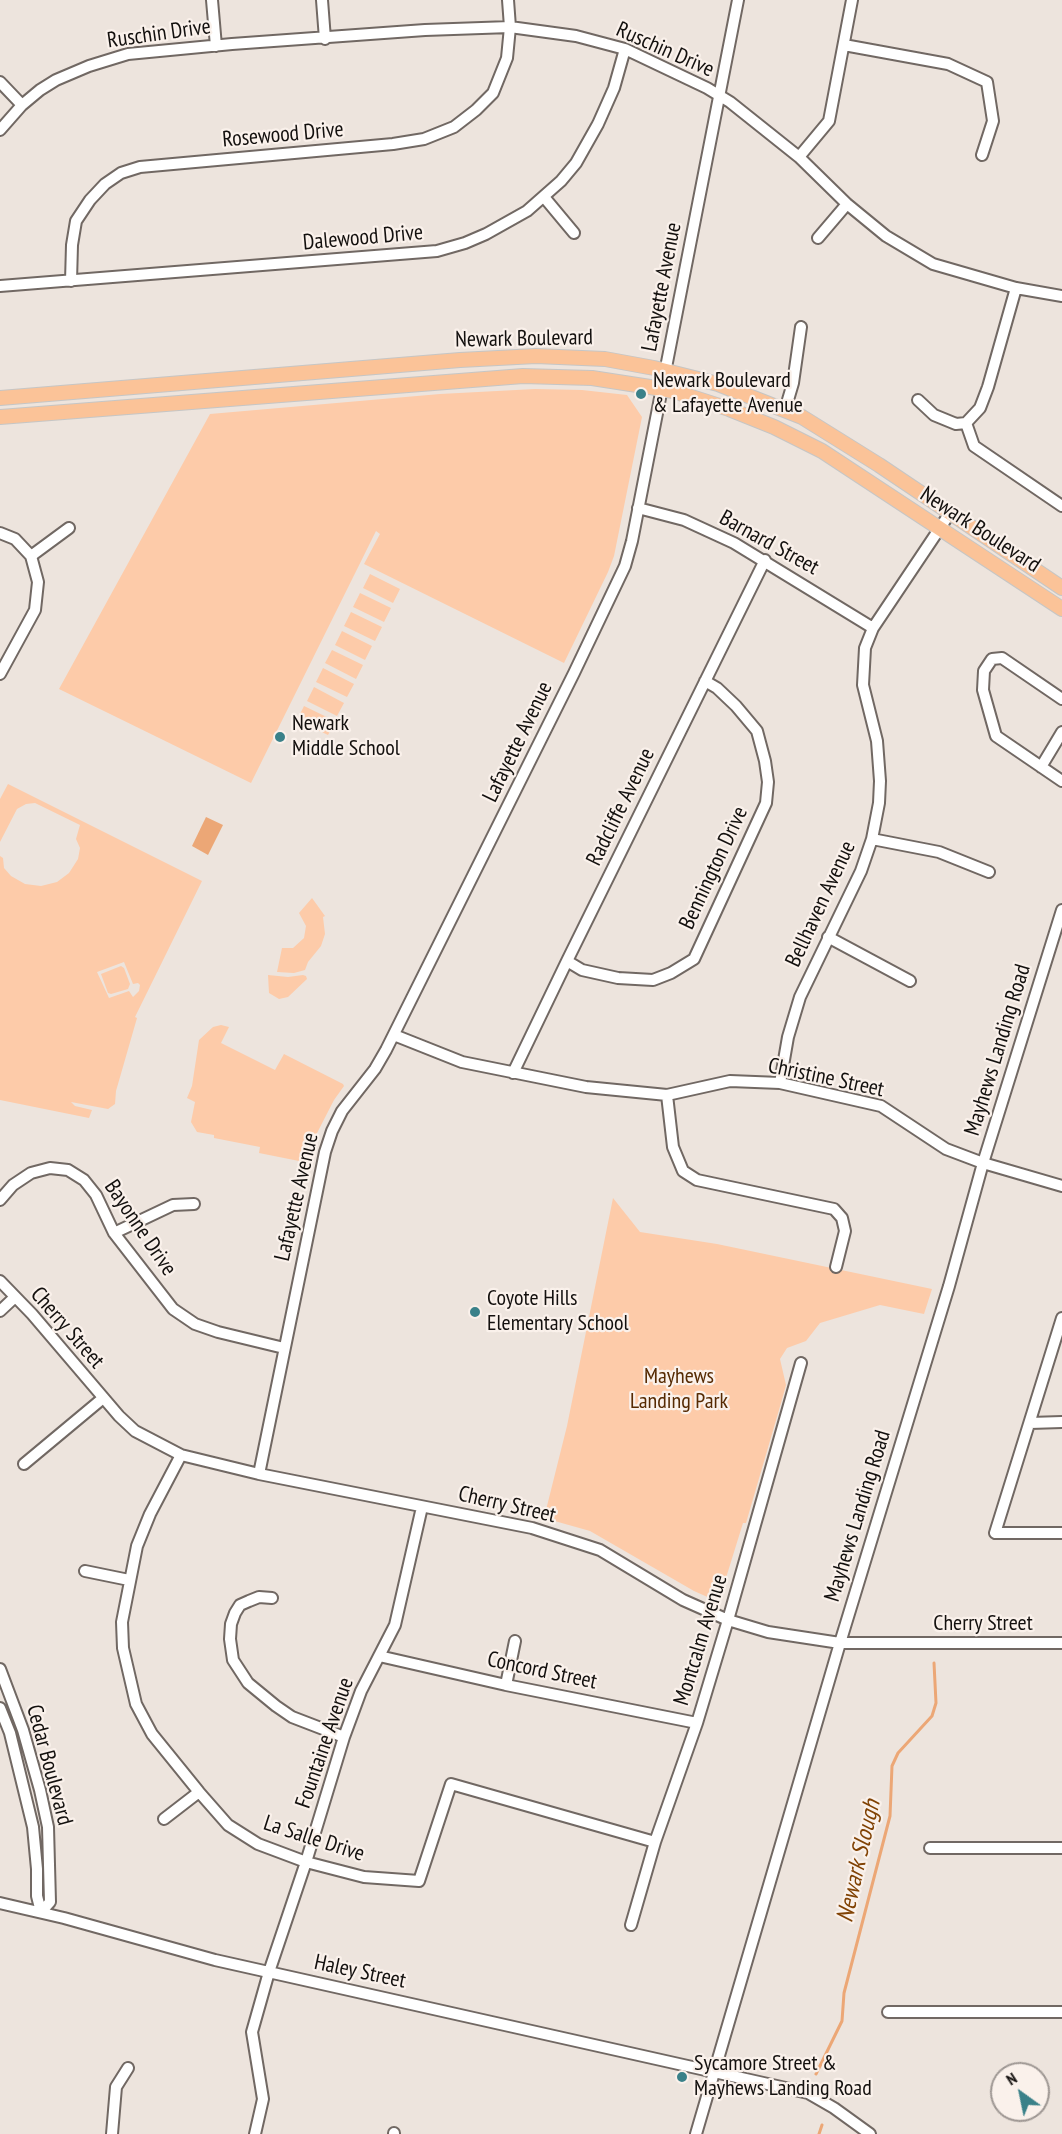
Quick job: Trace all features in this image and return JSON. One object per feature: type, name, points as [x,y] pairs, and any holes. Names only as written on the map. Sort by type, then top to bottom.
[{"type":"main road","name":"Newark Boulevard","points":[[0,398],[460,360],[536,356],[605,359],[665,370],[718,384],[802,417],[870,459],[1062,588]]},
{"type":"main road","name":"Newark Boulevard","points":[[0,417],[523,376],[592,378],[662,389],[729,409],[822,451],[1062,609]]},
{"type":"street","points":[[212,0],[216,46]]},
{"type":"street","points":[[322,0],[325,39]]},
{"type":"street","name":"Rosewood Drive","points":[[71,281],[72,246],[76,221],[90,200],[105,184],[121,173],[140,167],[393,144],[424,139],[454,127],[493,93],[507,58],[510,27],[508,0]]},
{"type":"street","name":"Lafayette Avenue","points":[[259,1474],[324,1152],[332,1131],[352,1097],[375,1069],[394,1035],[625,566],[639,508],[738,0]]},
{"type":"street","points":[[799,157],[829,121],[852,0]]},
{"type":"street","name":"Ruschin Drive","points":[[0,130],[22,105],[56,80],[89,66],[128,54],[425,30],[510,27],[576,36],[625,49],[720,96],[799,157],[847,204],[886,236],[933,264],[1016,288],[1062,296]]},
{"type":"street","points":[[844,45],[948,64],[987,82],[993,122],[982,155]]},
{"type":"street","name":"Dalewood Drive","points":[[0,286],[437,251],[486,234],[527,211],[561,182],[576,163],[598,124],[614,88],[625,49]]},
{"type":"street","points":[[0,82],[22,105]]},
{"type":"street","points":[[544,197],[574,233]]},
{"type":"street","points":[[818,238],[847,204]]},
{"type":"street","points":[[918,400],[934,415],[956,424],[966,423],[980,408],[1016,288]]},
{"type":"street","points":[[785,410],[793,383],[801,327]]},
{"type":"street","points":[[966,423],[974,446],[1062,506]]},
{"type":"street","name":"Barnard Street","points":[[639,508],[684,520],[734,543],[873,628]]},
{"type":"street","name":"Bellhaven Avenue","points":[[780,1083],[788,1037],[800,997],[861,871],[872,839],[879,803],[879,759],[877,741],[864,693],[865,648],[873,628],[950,513]]},
{"type":"street","points":[[31,556],[69,528]]},
{"type":"street","points":[[0,533],[15,539],[31,556],[39,582],[35,610],[0,674]]},
{"type":"street","name":"Radcliffe Avenue","points":[[513,1073],[765,560]]},
{"type":"street","points":[[1062,699],[1002,658],[992,660],[984,670],[983,690],[996,736],[1062,782]]},
{"type":"street","name":"Bennington Drive","points":[[567,961],[575,967],[618,978],[653,980],[671,974],[694,959],[766,802],[768,782],[765,761],[756,731],[736,706],[717,688],[705,681]]},
{"type":"street","points":[[1041,767],[1062,732]]},
{"type":"street","points":[[872,839],[939,852],[989,872]]},
{"type":"street","name":"Mayhews Landing Road","points":[[696,2134],[840,1643],[949,1287],[983,1163],[1062,910]]},
{"type":"street","points":[[828,937],[910,981]]},
{"type":"street","name":"Christine Street","points":[[394,1035],[462,1062],[586,1087],[667,1095],[730,1081],[780,1083],[881,1106],[932,1142],[958,1154],[1062,1186]]},
{"type":"street","points":[[667,1095],[673,1147],[683,1171],[697,1180],[834,1209],[842,1218],[845,1231],[836,1267]]},
{"type":"street","name":"Bayonne Drive","points":[[0,1200],[13,1185],[31,1173],[50,1168],[68,1170],[84,1180],[96,1196],[114,1233],[173,1309],[195,1324],[284,1348]]},
{"type":"street","points":[[114,1233],[173,1205],[194,1204]]},
{"type":"street","name":"Cherry Street","points":[[0,1281],[32,1314],[102,1399],[135,1431],[182,1455],[259,1474],[527,1527],[600,1550],[683,1600],[728,1620],[768,1632],[840,1643],[1062,1643]]},
{"type":"street","points":[[0,1311],[15,1296]]},
{"type":"street","points":[[1062,1318],[995,1533],[1062,1533]]},
{"type":"street","name":"Montcalm Avenue","points":[[631,1925],[655,1842],[697,1723],[801,1363]]},
{"type":"street","points":[[24,1464],[102,1399]]},
{"type":"street","points":[[1030,1423],[1062,1422]]},
{"type":"street","name":"La Salle Drive","points":[[182,1455],[150,1514],[137,1546],[122,1622],[123,1648],[136,1704],[152,1734],[228,1825],[258,1844],[306,1862],[364,1877],[418,1881],[451,1784],[655,1842]]},
{"type":"street","name":"Fountaine Avenue","points":[[255,2134],[263,2100],[252,2032],[268,1972],[306,1862],[344,1737],[362,1691],[395,1625],[423,1507]]},
{"type":"street","points":[[85,1571],[129,1580]]},
{"type":"street","points":[[272,1598],[259,1597],[240,1605],[231,1624],[230,1639],[233,1660],[248,1683],[276,1706],[292,1717],[344,1737]]},
{"type":"street","points":[[506,1684],[515,1641]]},
{"type":"street","name":"Concord Street","points":[[379,1656],[697,1723]]},
{"type":"street","name":"Cedar Boulevard","points":[[0,1669],[23,1730],[48,1827],[50,1902],[41,1912]]},
{"type":"street","name":"Cedar Boulevard","points":[[0,1708],[10,1733],[33,1827],[37,1896],[41,1912]]},
{"type":"street","points":[[164,1819],[199,1792]]},
{"type":"street","points":[[930,1848],[1062,1848]]},
{"type":"street","name":"Haley Street","points":[[0,1903],[41,1912],[215,1960],[808,2093],[834,2108],[870,2134]]},
{"type":"street","points":[[888,2012],[1062,2012]]},
{"type":"street","points":[[112,2134],[116,2087],[128,2068]]},
{"type":"green space","points":[[535,389],[582,390],[627,395],[642,417],[614,556],[564,663],[364,564],[380,534],[376,531],[251,783],[59,689],[210,414],[440,394]]},
{"type":"green space","points":[[370,574],[400,589],[393,603],[363,588]]},
{"type":"green space","points":[[360,593],[391,608],[384,622],[353,607]]},
{"type":"green space","points":[[351,612],[382,627],[375,641],[344,626]]},
{"type":"green space","points":[[342,631],[372,646],[365,660],[335,645]]},
{"type":"green space","points":[[332,650],[363,665],[356,679],[325,663]]},
{"type":"green space","points":[[323,668],[354,684],[347,697],[316,682]]},
{"type":"green space","points":[[314,687],[344,703],[337,716],[307,701]]},
{"type":"green space","points":[[304,706],[335,721],[328,735],[297,720]]},
{"type":"green space","points":[[8,784],[202,881],[135,1017],[137,1018],[116,1091],[115,1104],[108,1109],[71,1102],[75,1106],[92,1110],[89,1118],[0,1100],[0,856],[3,858],[4,868],[11,876],[25,884],[41,886],[57,882],[69,873],[78,859],[80,848],[76,839],[80,825],[35,803],[26,804],[17,809],[0,842],[0,799]],"holes":[[[124,962],[133,984],[140,985],[139,991],[133,997],[129,991],[109,998],[97,972]]]},
{"type":"green space","points":[[312,898],[325,916],[323,917],[325,934],[321,946],[308,962],[305,970],[294,973],[277,972],[282,948],[293,948],[304,938],[306,926],[299,913]]},
{"type":"green space","points":[[121,966],[130,984],[128,989],[108,993],[101,974]]},
{"type":"green space","points":[[268,975],[288,977],[303,975],[307,979],[288,997],[279,999],[269,993]]},
{"type":"green space","points":[[221,1025],[229,1027],[221,1043],[275,1070],[284,1054],[343,1084],[344,1086],[316,1135],[309,1163],[259,1153],[260,1147],[214,1138],[214,1135],[197,1132],[191,1122],[195,1102],[187,1098],[192,1086],[199,1040],[213,1027]]},
{"type":"green space","name":"Mayhews Landing Park","points":[[613,1198],[640,1232],[717,1244],[932,1289],[924,1314],[880,1305],[820,1323],[806,1341],[787,1348],[780,1359],[786,1385],[781,1403],[746,1523],[743,1523],[721,1594],[717,1598],[712,1599],[694,1591],[590,1531],[544,1518],[567,1426]]},
{"type":"shaded area","points":[[206,817],[223,825],[208,855],[192,846]]},
{"type":"waterway","name":"Newark Slough","points":[[816,2074],[842,2021],[844,1993],[890,1816],[892,1766],[898,1753],[932,1716],[936,1703],[934,1663]]},
{"type":"waterway","name":"Newark Slough","points":[[819,2134],[822,2125]]},
{"type":"place","name":"Newark Boulevard & Lafayette Avenue","points":[[641,394]]},
{"type":"place","name":"Newark Middle School","points":[[280,737]]},
{"type":"place","name":"Coyote Hills Elementary School","points":[[475,1312]]},
{"type":"place","name":"Sycamore Street & Mayhews Landing Road","points":[[682,2077]]}]
